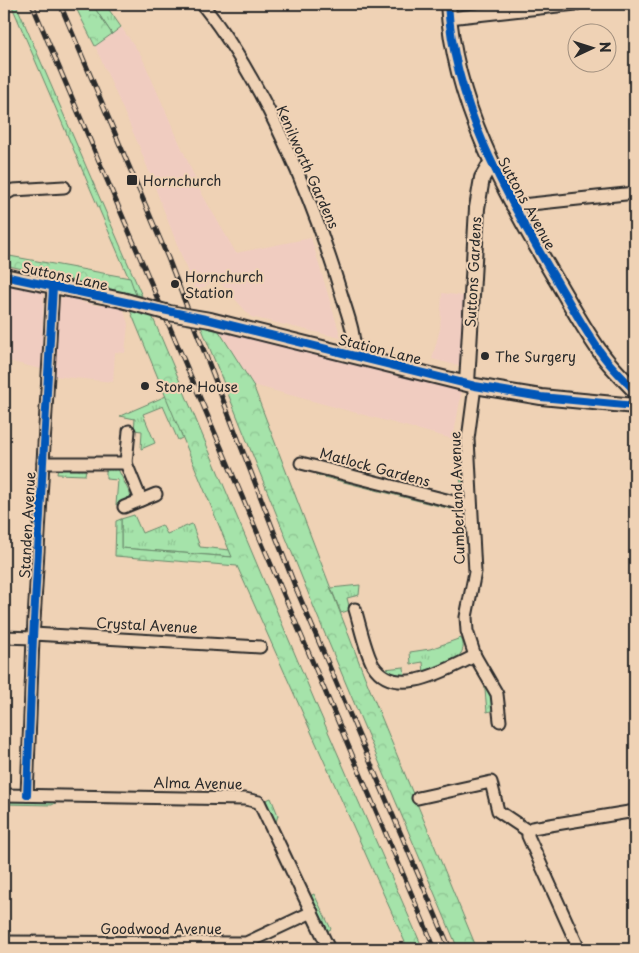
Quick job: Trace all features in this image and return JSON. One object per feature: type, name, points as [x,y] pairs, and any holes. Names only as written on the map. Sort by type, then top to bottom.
[{"type":"street","name":"Kenilworth Gardens","points":[[202,4],[222,31],[267,110],[298,176],[337,279],[354,336],[354,355]]},
{"type":"street","name":"Suttons Avenue","points":[[448,4],[449,18],[466,97],[491,163],[512,206],[604,358],[635,391]]},
{"type":"street","points":[[449,18],[576,4]]},
{"type":"street","name":"Suttons Gardens","points":[[471,385],[477,208],[482,178],[491,163]]},
{"type":"street","points":[[4,195],[13,190],[64,187]]},
{"type":"street","points":[[512,206],[635,194]]},
{"type":"street","name":"Suttons Lane","points":[[4,276],[122,300]]},
{"type":"street","name":"Standen Avenue","points":[[28,795],[33,636],[53,287]]},
{"type":"street","name":"Station Lane","points":[[122,300],[169,313],[210,320],[471,385],[541,397],[635,406]]},
{"type":"street","name":"Cumberland Avenue","points":[[471,385],[468,439],[470,506],[475,572],[466,617],[469,643],[497,694],[500,721]]},
{"type":"street","points":[[129,432],[126,463],[141,500]]},
{"type":"street","points":[[43,463],[126,463]]},
{"type":"street","name":"Matlock Gardens","points":[[301,463],[470,506]]},
{"type":"street","points":[[124,507],[156,494]]},
{"type":"street","points":[[355,609],[373,665],[382,674],[393,679],[408,682],[421,680],[475,656]]},
{"type":"street","name":"Crystal Avenue","points":[[4,637],[33,636],[260,647]]},
{"type":"street","points":[[418,798],[491,782],[498,811],[528,831]]},
{"type":"street","name":"Alma Avenue","points":[[4,795],[253,800],[262,806],[329,949]]},
{"type":"street","points":[[528,831],[532,828],[635,811]]},
{"type":"street","points":[[528,831],[528,836],[579,949]]},
{"type":"street","name":"Goodwood Avenue","points":[[4,942],[246,943],[312,912]]},
{"type":"shaded area","points":[[121,27],[141,55],[202,194],[236,253],[311,238],[341,338],[251,317],[218,280],[195,291],[139,146],[95,46]]},
{"type":"shaded area","points":[[4,284],[32,290],[34,287],[44,290],[41,369],[4,360]]},
{"type":"shaded area","points":[[442,293],[464,296],[459,366],[432,359],[440,329]]},
{"type":"shaded area","points":[[72,294],[79,296],[82,302],[101,306],[106,301],[122,304],[128,324],[125,353],[115,352],[113,382],[54,376],[60,299]]},
{"type":"shaded area","points":[[217,328],[462,390],[453,439],[253,385]]},
{"type":"green space","points":[[11,4],[16,4],[142,296],[136,295]]},
{"type":"green space","points":[[74,4],[92,4],[112,34],[95,46]]},
{"type":"green space","points":[[92,4],[105,4],[121,27],[112,34]]},
{"type":"green space","points":[[4,255],[130,278],[136,295],[5,265]]},
{"type":"green space","points":[[131,307],[150,311],[316,704],[423,949],[408,949],[237,566],[115,556],[116,521],[121,519],[121,548],[232,557],[130,310]]},
{"type":"green space","points":[[200,324],[217,328],[253,385],[364,675],[477,949],[458,949],[317,615]]},
{"type":"green space","points":[[166,396],[184,437],[178,440],[163,406],[143,414],[155,443],[141,449],[142,431],[134,430],[135,419],[120,416]]},
{"type":"green space","points":[[455,440],[458,441],[464,492],[462,492]]},
{"type":"green space","points":[[329,464],[454,495],[453,497],[329,467]]},
{"type":"green space","points":[[58,467],[86,469],[85,475],[57,474]]},
{"type":"green space","points":[[106,468],[118,469],[131,496],[116,505],[118,480],[106,479]]},
{"type":"green space","points":[[316,473],[452,507],[451,509],[316,475]]},
{"type":"green space","points":[[134,515],[142,533],[162,525],[167,534],[192,524],[200,547],[230,550],[233,557],[121,548],[121,519]]},
{"type":"green space","points":[[360,585],[359,595],[347,598],[350,610],[341,613],[331,588]]},
{"type":"green space","points":[[461,638],[462,651],[458,657],[445,665],[424,674],[423,662],[411,664],[410,652],[430,649]]},
{"type":"green space","points":[[404,667],[405,678],[384,669]]},
{"type":"green space","points":[[484,679],[492,693],[494,708],[487,712]]},
{"type":"green space","points":[[271,798],[278,815],[275,826],[264,801]]},
{"type":"green space","points":[[4,799],[59,801],[52,805],[4,804]]},
{"type":"green space","points":[[314,894],[331,929],[327,931],[310,896]]},
{"type":"railway","points":[[32,4],[435,949]]},
{"type":"railway","points":[[60,4],[168,258],[295,586],[450,949]]},
{"type":"cycle path","points":[[448,4],[452,41],[460,76],[471,111],[499,178],[590,337],[608,361],[635,391]]},
{"type":"cycle path","points":[[4,276],[210,320],[475,386],[541,397],[635,406]]},
{"type":"cycle path","points":[[27,795],[33,638],[53,287]]},
{"type":"place","name":"Hornchurch","points":[[132,180]]},
{"type":"place","name":"Hornchurch Station","points":[[175,284]]},
{"type":"place","name":"The Surgery","points":[[485,356]]},
{"type":"place","name":"Stone House","points":[[145,386]]}]
